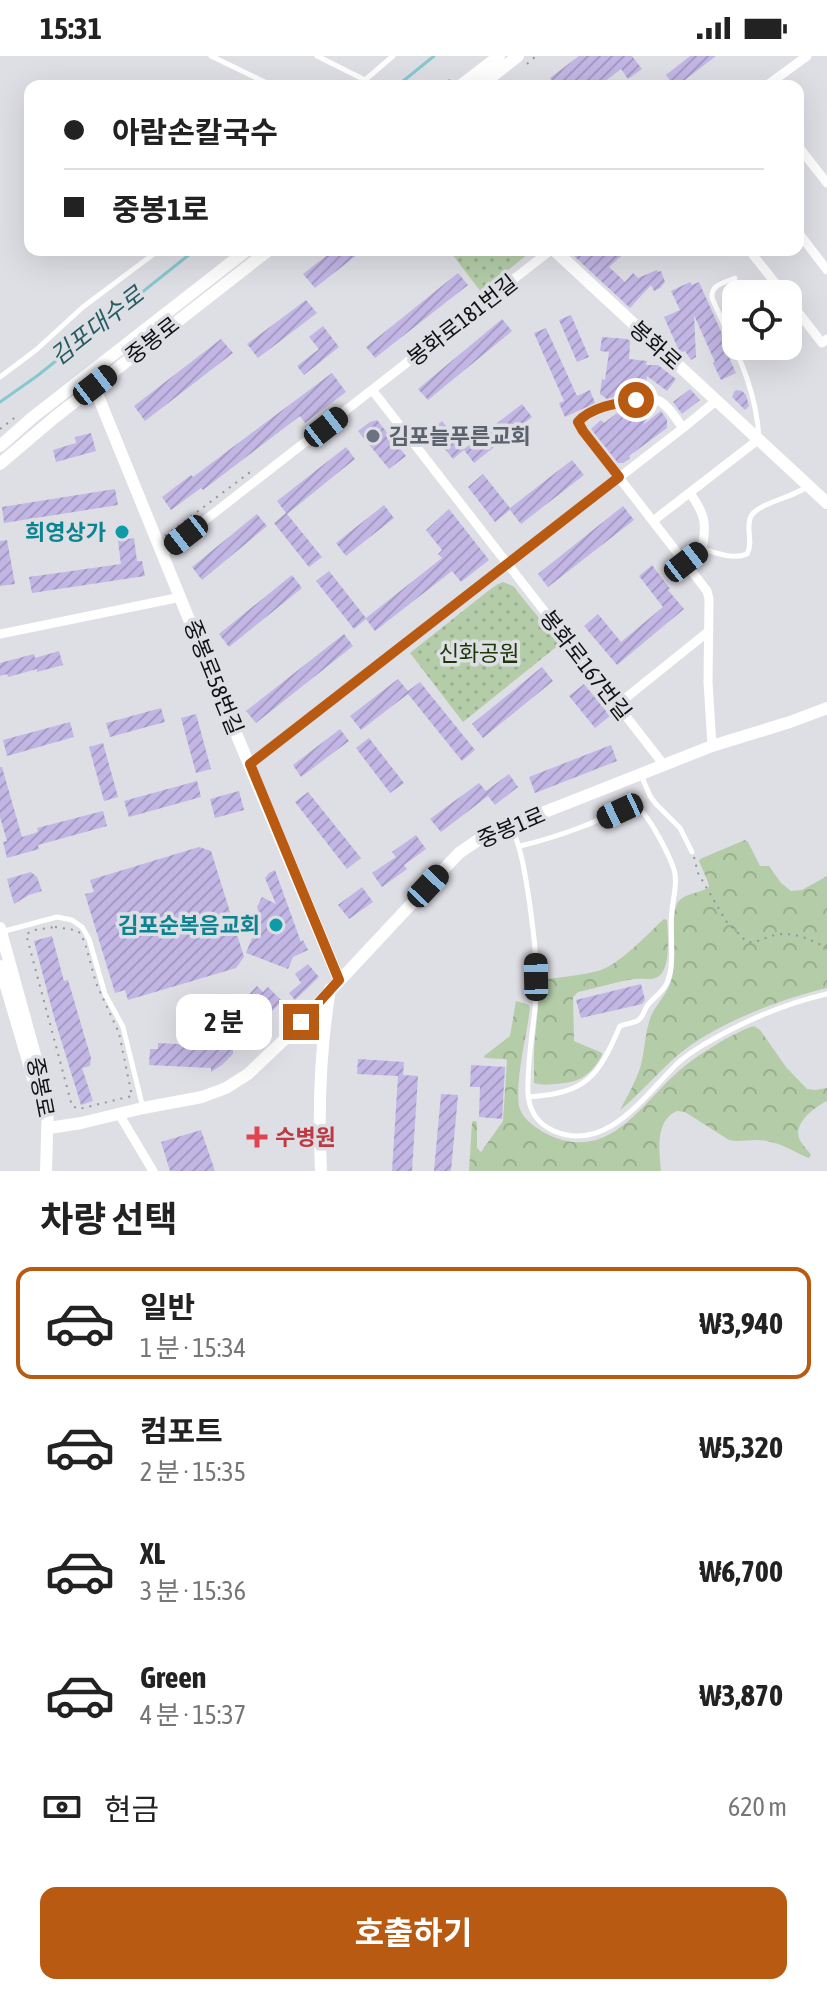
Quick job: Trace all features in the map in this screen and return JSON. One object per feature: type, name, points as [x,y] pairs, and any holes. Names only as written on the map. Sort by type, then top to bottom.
[{"type":"street","points":[[468,80],[499,56]]},
{"type":"street","points":[[488,80],[518,56]]},
{"type":"street","points":[[774,80],[807,56]]},
{"type":"street","points":[[804,157],[827,183]]},
{"type":"street","points":[[804,240],[827,270]]},
{"type":"street","name":"중봉로","points":[[0,464],[92,380],[240,256]]},
{"type":"street","name":"중봉로","points":[[0,446],[17,430],[92,380],[261,256]]},
{"type":"street","name":"봉화로181번길","points":[[163,553],[545,256]]},
{"type":"street","name":"봉화로","points":[[560,256],[827,503]]},
{"type":"street","points":[[754,256],[773,280]]},
{"type":"street","points":[[802,315],[824,341]]},
{"type":"street","name":"중봉로58번길","points":[[92,380],[250,764],[335,985]]},
{"type":"street","points":[[373,391],[507,565]]},
{"type":"street","points":[[683,428],[660,401],[648,399],[619,403],[585,415],[579,425],[702,582],[708,595],[712,746]]},
{"type":"street","points":[[250,764],[717,400]]},
{"type":"street","points":[[653,521],[759,439]]},
{"type":"street","points":[[686,562],[702,549],[705,533],[704,515],[690,493]]},
{"type":"street","name":"봉화로167번길","points":[[507,565],[664,765]]},
{"type":"street","points":[[0,634],[181,597]]},
{"type":"street","points":[[617,705],[709,631]]},
{"type":"street","name":"중봉1로","points":[[49,1128],[202,1097],[236,1082],[260,1064],[459,853],[484,836],[712,746],[827,708]]},
{"type":"street","name":"중봉로","points":[[0,930],[48,1102],[49,1128]]},
{"type":"street","name":"중봉로","points":[[1,974],[49,1128]]},
{"type":"street","points":[[321,1171],[323,1037],[335,985]]},
{"type":"street","points":[[119,1114],[153,1171]]},
{"type":"street","points":[[46,1171],[49,1128]]},
{"type":"lane","points":[[211,56],[261,80]]},
{"type":"lane","points":[[317,56],[365,80],[393,56]]},
{"type":"lane","points":[[0,377],[36,350],[83,307],[151,256]]},
{"type":"lane","points":[[735,278],[714,287],[712,298],[749,382],[757,412],[759,439]]},
{"type":"lane","points":[[702,549],[727,556],[747,554],[751,543],[751,515],[809,486]]},
{"type":"lane","points":[[640,774],[656,804],[680,828],[692,852]]},
{"type":"lane","points":[[520,846],[635,807],[647,817],[669,856],[675,885],[670,972],[665,987],[638,1021],[620,1026],[599,1069],[586,1082],[570,1090],[528,1097]]},
{"type":"lane","points":[[511,826],[520,846],[535,938],[535,1008],[528,1097],[537,1119],[551,1130],[577,1136],[606,1129],[627,1115],[682,1060],[704,1045],[763,1013],[827,994]]},
{"type":"lane","points":[[0,930],[57,917],[72,920],[82,927],[89,939],[105,994],[122,1023],[143,1108]]},
{"type":"path","points":[[692,852],[698,873],[726,921],[747,942],[756,943],[773,935],[795,934],[827,948]]},
{"type":"path","points":[[67,927],[80,933],[99,991],[119,1033],[132,1096],[79,1109],[72,1106],[26,934],[35,930],[67,927]]},
{"type":"green space","points":[[454,256],[526,256],[481,292]]},
{"type":"green space","name":"신화공원","points":[[503,582],[513,586],[560,644],[463,722],[410,653]]},
{"type":"green space","points":[[745,840],[760,866],[769,866],[791,891],[802,890],[827,876],[827,988],[770,1006],[712,1032],[679,1054],[620,1110],[641,1065],[651,1016],[672,978],[677,904],[679,900],[709,887],[700,859]]},
{"type":"green space","points":[[664,919],[667,920],[668,950],[663,972],[659,976],[613,983],[578,992],[573,997],[574,1041],[602,1053],[593,1069],[570,1082],[534,1083],[540,983],[607,967],[624,956]]},
{"type":"green space","points":[[516,1001],[530,1008],[520,1070],[519,1106],[525,1117],[543,1132],[566,1141],[586,1142],[604,1137],[636,1114],[687,1064],[726,1039],[754,1026],[807,1089],[827,1088],[827,1101],[802,1121],[798,1132],[811,1155],[809,1158],[769,1142],[729,1140],[685,1112],[677,1111],[665,1121],[662,1129],[659,1146],[661,1171],[469,1171],[473,1121],[477,1124],[477,1148],[481,1152],[503,1121],[507,1060],[484,1056],[510,1036]]},
{"type":"building","points":[[579,56],[632,56],[642,69],[628,79],[621,69],[607,80],[550,78]]},
{"type":"building","points":[[690,56],[716,56],[685,80],[670,80],[666,75]]},
{"type":"building","points":[[326,256],[355,256],[315,288],[303,274]]},
{"type":"building","points":[[621,256],[609,267],[625,282],[633,273],[638,278],[657,270],[661,271],[665,282],[654,291],[651,285],[630,308],[575,257]]},
{"type":"building","points":[[458,273],[468,285],[375,358],[366,347]]},
{"type":"building","points":[[690,282],[692,285],[699,282],[722,334],[722,360],[730,360],[736,373],[721,380],[694,315],[696,357],[691,360],[685,351],[680,353],[664,317],[680,310],[671,291]]},
{"type":"building","points":[[306,300],[317,313],[258,358],[247,344]]},
{"type":"building","points":[[571,315],[589,357],[577,362],[559,320]]},
{"type":"building","points":[[502,319],[512,331],[428,400],[418,389]]},
{"type":"building","points":[[323,326],[339,347],[304,375],[297,366],[319,349],[309,337]]},
{"type":"building","points":[[546,328],[577,396],[590,390],[595,403],[565,417],[559,403],[564,401],[534,333]]},
{"type":"building","points":[[602,337],[627,339],[630,341],[629,359],[647,361],[646,365],[658,365],[676,379],[667,391],[647,376],[645,388],[607,399],[600,394],[609,352],[600,351]]},
{"type":"building","points":[[221,339],[233,353],[145,421],[134,406]]},
{"type":"building","points":[[332,373],[346,392],[305,423],[300,416],[203,490],[201,488],[171,510],[162,497]]},
{"type":"building","points":[[690,389],[700,400],[682,414],[673,402]]},
{"type":"building","points":[[736,390],[746,395],[749,406],[745,410],[732,397]]},
{"type":"building","points":[[522,404],[532,417],[474,463],[464,450],[453,459],[430,431],[442,421],[464,449]]},
{"type":"building","points":[[640,407],[649,416],[643,425],[661,411],[667,420],[667,428],[623,463],[618,463],[591,429],[601,420],[604,423],[626,409]]},
{"type":"building","points":[[377,420],[406,456],[389,469],[358,431]]},
{"type":"building","points":[[91,433],[96,451],[56,462],[53,450],[76,443],[75,437]]},
{"type":"building","points":[[346,447],[355,459],[287,514],[322,557],[309,567],[274,523],[286,513],[277,501]]},
{"type":"building","points":[[572,460],[584,475],[521,524],[510,510],[495,522],[468,487],[483,474],[510,508]]},
{"type":"building","points":[[115,489],[118,505],[4,523],[2,507]]},
{"type":"building","points":[[384,505],[394,518],[346,556],[336,543]]},
{"type":"building","points":[[623,506],[634,520],[548,587],[538,574]]},
{"type":"building","points":[[449,509],[489,560],[461,582],[452,571],[375,631],[366,619],[354,629],[316,581],[329,571],[366,618],[442,558],[438,554],[442,550],[426,530]]},
{"type":"building","points":[[257,514],[267,526],[202,580],[192,567]]},
{"type":"building","points":[[126,525],[128,539],[134,538],[137,561],[142,561],[145,576],[32,593],[29,577],[121,564],[116,526]]},
{"type":"building","points":[[7,540],[15,584],[0,586],[0,541]]},
{"type":"building","points":[[652,565],[684,609],[617,665],[584,626],[598,614],[621,642],[663,607],[639,576]]},
{"type":"building","points":[[292,575],[302,588],[229,647],[219,634]]},
{"type":"building","points":[[344,634],[353,646],[256,723],[246,711]]},
{"type":"building","points":[[59,651],[63,665],[37,672],[37,669],[8,677],[7,674],[0,676],[0,663]]},
{"type":"building","points":[[542,667],[553,681],[483,738],[472,724]]},
{"type":"building","points":[[398,679],[408,691],[420,682],[475,750],[462,761],[408,694],[361,730],[350,716]]},
{"type":"building","points":[[584,684],[610,716],[595,728],[569,696]]},
{"type":"building","points":[[161,708],[165,722],[110,737],[106,723]]},
{"type":"building","points":[[196,714],[211,769],[196,773],[181,718]]},
{"type":"building","points":[[70,722],[74,737],[7,756],[3,740]]},
{"type":"building","points":[[340,729],[349,741],[301,777],[293,765]]},
{"type":"building","points":[[369,738],[404,783],[390,793],[356,748]]},
{"type":"building","points":[[103,743],[118,797],[104,801],[89,747]]},
{"type":"building","points":[[611,745],[617,761],[535,793],[529,777]]},
{"type":"building","points":[[0,767],[22,837],[38,832],[37,828],[103,811],[107,826],[38,845],[39,849],[7,858],[3,842],[7,841],[0,817]]},
{"type":"building","points":[[509,774],[518,787],[495,805],[488,796],[441,832],[430,819],[479,783],[486,791]]},
{"type":"building","points":[[197,781],[201,797],[129,817],[124,801]]},
{"type":"building","points":[[239,791],[244,810],[215,818],[210,799]]},
{"type":"building","points":[[308,792],[361,858],[347,869],[295,802]]},
{"type":"building","points":[[416,835],[426,849],[404,865],[407,869],[382,887],[372,873],[396,857],[392,852]]},
{"type":"building","points":[[199,847],[211,851],[244,957],[236,968],[128,1000],[125,990],[115,993],[85,894],[94,892],[90,880]]},
{"type":"building","name":"김포순복음교회","points":[[275,870],[301,942],[303,940],[308,950],[293,957],[288,969],[246,953],[260,918],[257,907],[262,897],[276,904],[265,878]]},
{"type":"building","points":[[31,872],[37,877],[42,891],[14,904],[7,879]]},
{"type":"building","points":[[362,887],[373,902],[349,919],[338,905]]},
{"type":"building","points":[[52,936],[91,1058],[90,1066],[82,1068],[93,1101],[81,1105],[34,941]]},
{"type":"building","points":[[308,964],[319,977],[295,1000],[289,993],[301,983],[295,974]]},
{"type":"building","points":[[641,984],[645,1000],[642,1004],[581,1018],[576,1000]]},
{"type":"building","points":[[257,986],[263,992],[268,987],[282,1001],[248,1036],[244,1031],[242,1015],[248,1009],[241,1003]]},
{"type":"building","points":[[211,1027],[233,1027],[233,1054],[211,1072],[211,1068],[149,1065],[150,1049],[158,1049],[158,1043],[195,1045],[194,1049],[211,1050]]},
{"type":"building","points":[[358,1059],[404,1062],[403,1075],[418,1076],[412,1171],[392,1171],[398,1076],[357,1074]]},
{"type":"building","points":[[471,1065],[505,1067],[502,1119],[479,1117],[480,1087],[470,1087]]},
{"type":"building","points":[[441,1094],[458,1095],[451,1171],[434,1171]]},
{"type":"building","points":[[201,1130],[215,1171],[170,1171],[161,1142]]},
{"type":"waterway","name":"김포대수로","points":[[404,80],[434,56]]},
{"type":"waterway","name":"김포대수로","points":[[0,402],[187,256]]},
{"type":"place","name":"김포늘푸른교회","points":[[373,436]]},
{"type":"place","name":"희영상가","points":[[122,532]]},
{"type":"place","name":"김포순복음교회","points":[[276,925]]},
{"type":"place","name":"수병원","points":[[257,1137]]},
{"type":"route","points":[[301,1022],[339,980],[250,764],[619,477],[578,422],[585,415],[598,410],[636,400]]}]
